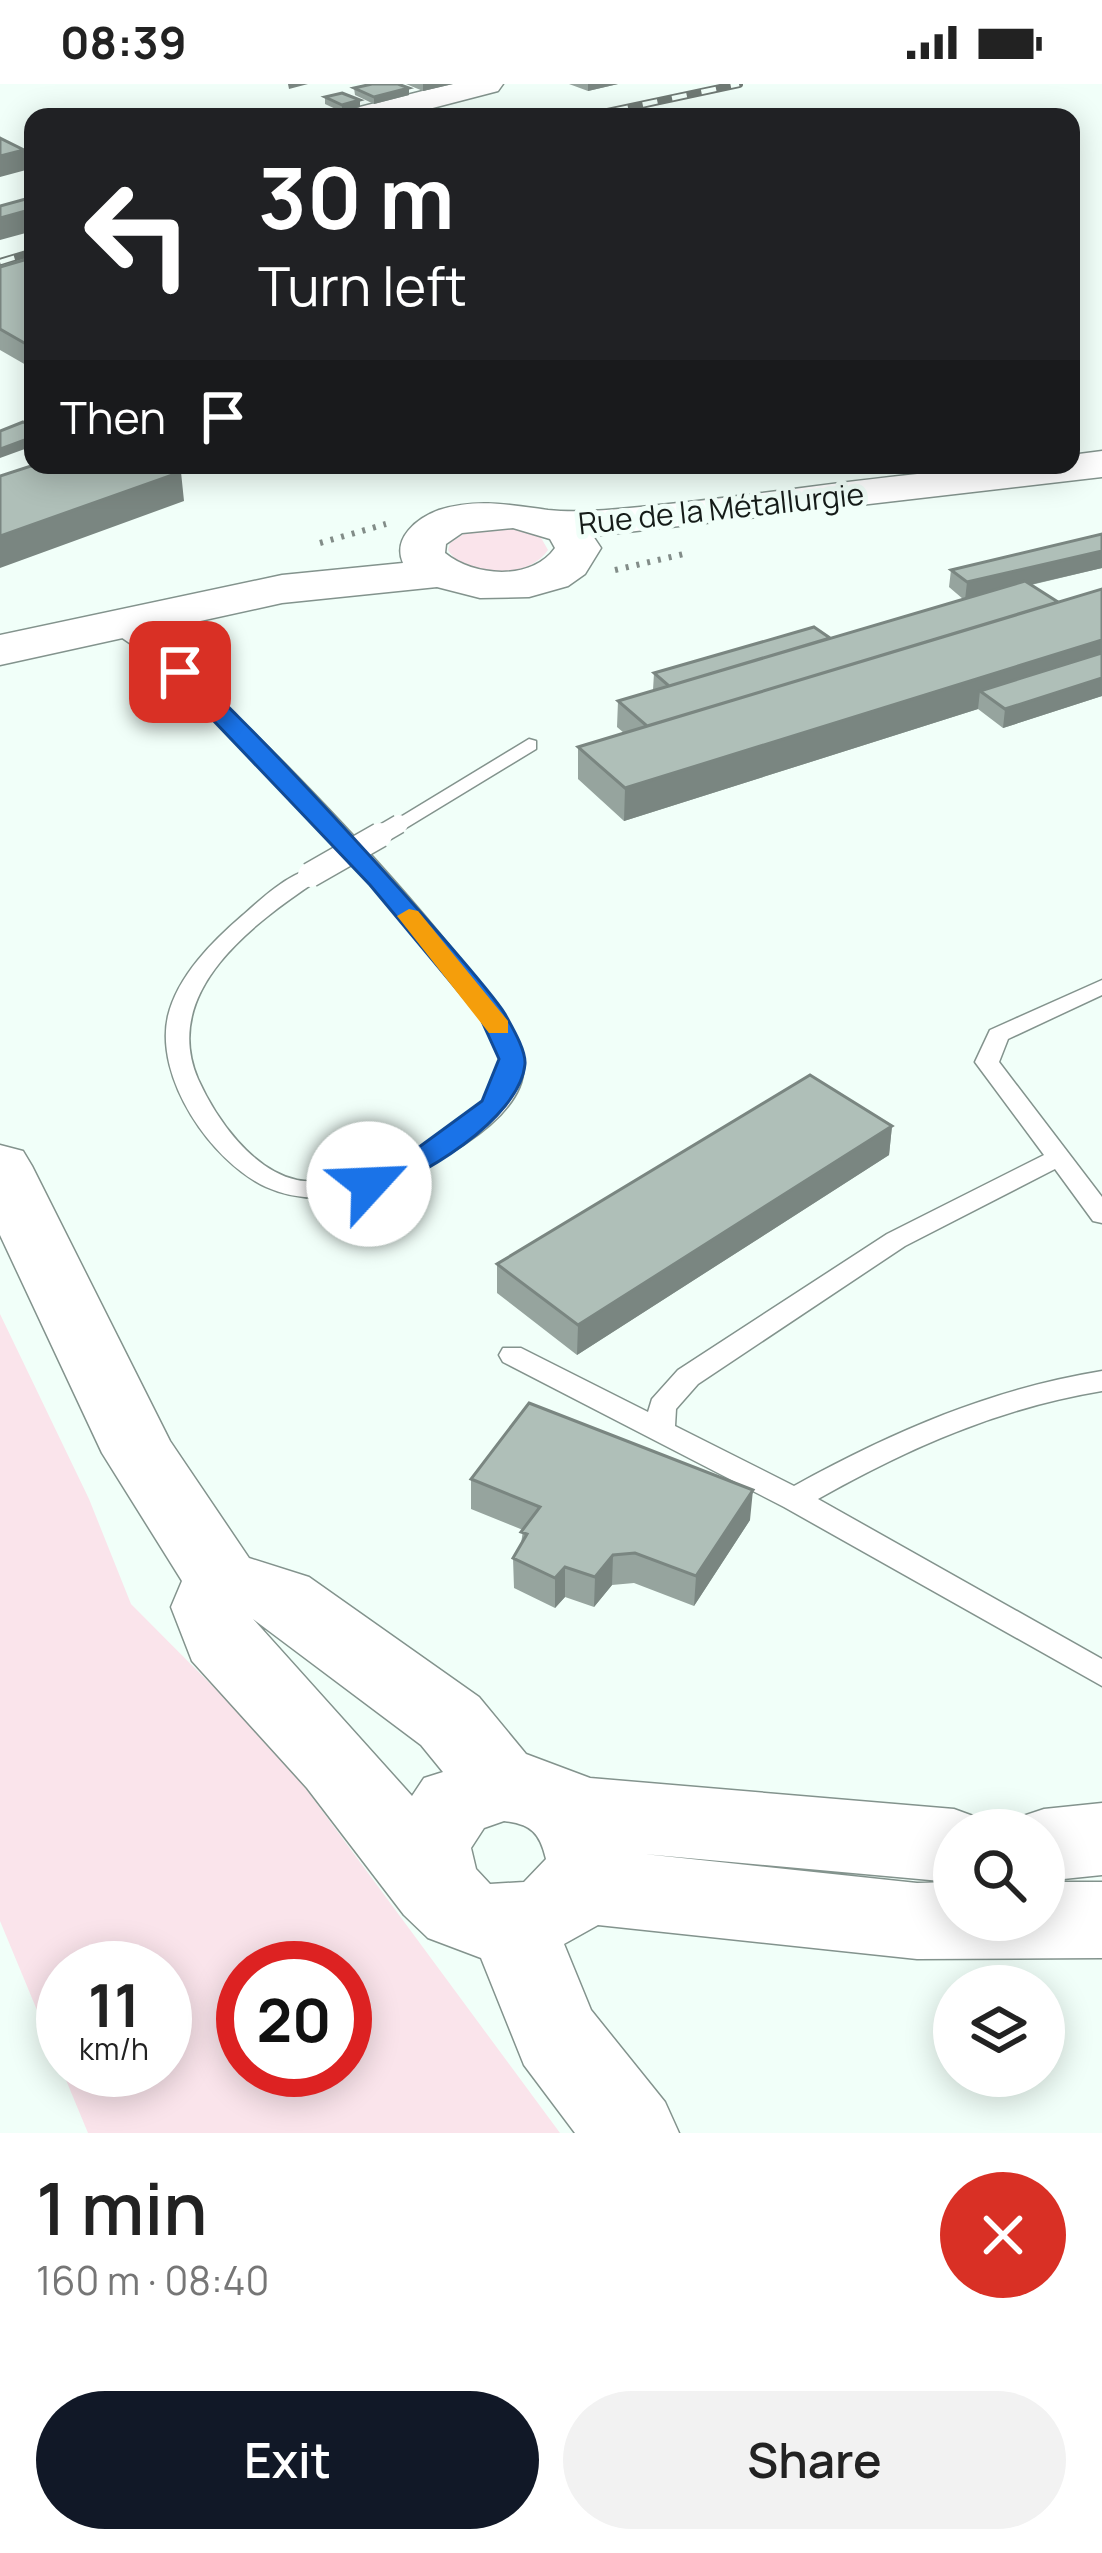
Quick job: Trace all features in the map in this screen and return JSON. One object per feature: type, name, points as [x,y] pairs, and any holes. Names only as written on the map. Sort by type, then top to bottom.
[{"type":"street","points":[[395,108],[487,84]]},
{"type":"street","name":"Rue de la Métallurgie","points":[[565,540],[637,521],[1020,474]]},
{"type":"street","name":"Rue de la Métallurgie","points":[[0,650],[432,556],[450,521],[492,513],[565,540],[668,537],[1102,484]]},
{"type":"street","name":"Rue de la Métallurgie","points":[[0,629],[375,554],[432,556],[506,585],[550,576],[565,540]]},
{"type":"street","points":[[0,1166],[139,1453],[222,1579],[281,1598],[450,1721],[520,1859],[556,2036],[632,2133]]},
{"type":"street","points":[[222,1579],[210,1607],[220,1639],[336,1764],[520,1859],[917,1922],[1102,1920]]},
{"type":"street","points":[[1065,1842],[1102,1839]]},
{"type":"street","points":[[520,1859],[933,1847]]},
{"type":"lane","points":[[112,623],[180,672],[378,880],[492,1015],[512,1059],[507,1082],[492,1107],[410,1168],[369,1184],[327,1191],[293,1188],[232,1148],[206,1119],[181,1066],[181,1012],[214,954],[266,904],[310,875],[399,824],[529,746]]},
{"type":"lane","points":[[1102,987],[998,1035],[987,1062],[1102,1215]]},
{"type":"lane","points":[[662,1435],[662,1406],[688,1377],[896,1240],[1057,1157]]},
{"type":"lane","points":[[512,1355],[794,1499],[1102,1674]]},
{"type":"lane","points":[[794,1499],[892,1444],[982,1407],[1102,1381]]},
{"type":"shaded area","points":[[516,527],[540,536],[548,550],[527,567],[483,571],[457,560],[448,550],[450,543],[470,530]]},
{"type":"shaded area","points":[[0,1314],[89,1499],[131,1604],[281,1755],[560,2133],[88,2133],[73,2097],[192,2097],[192,1941],[36,1941],[36,2008],[0,1921]]},
{"type":"building","points":[[372,84],[409,88],[374,97],[354,88]]},
{"type":"building","points":[[342,93],[360,100],[342,105],[325,97]]},
{"type":"building","points":[[0,138],[24,150],[0,156]]},
{"type":"building","points":[[24,199],[24,211],[0,218],[0,206]]},
{"type":"building","points":[[24,260],[24,343],[0,329],[0,267]]},
{"type":"building","points":[[23,422],[24,440],[0,449],[0,431]]},
{"type":"building","points":[[24,468],[24,474],[175,474],[0,536],[0,476]]},
{"type":"building","points":[[1102,534],[1102,551],[967,582],[951,570]]},
{"type":"building","points":[[1025,581],[1058,602],[647,726],[618,701]]},
{"type":"building","points":[[1102,589],[1102,640],[625,788],[578,747]]},
{"type":"building","points":[[814,627],[830,638],[669,686],[654,673]]},
{"type":"building","points":[[1102,653],[1102,678],[1005,709],[980,691]]},
{"type":"building","points":[[810,1075],[892,1126],[578,1325],[497,1264]]},
{"type":"building","points":[[529,1403],[753,1490],[696,1576],[635,1553],[613,1555],[595,1577],[565,1567],[555,1578],[513,1558],[527,1534],[521,1532],[540,1507],[471,1479]]},
{"type":"railway","points":[[626,108],[739,84]]},
{"type":"railway","points":[[0,262],[24,255]]},
{"type":"slow traffic","points":[[409,916],[498,1027]]},
{"type":"route","points":[[180,672],[378,880],[492,1015],[505,1040],[512,1059],[507,1082],[492,1107],[410,1168],[369,1184]]}]
